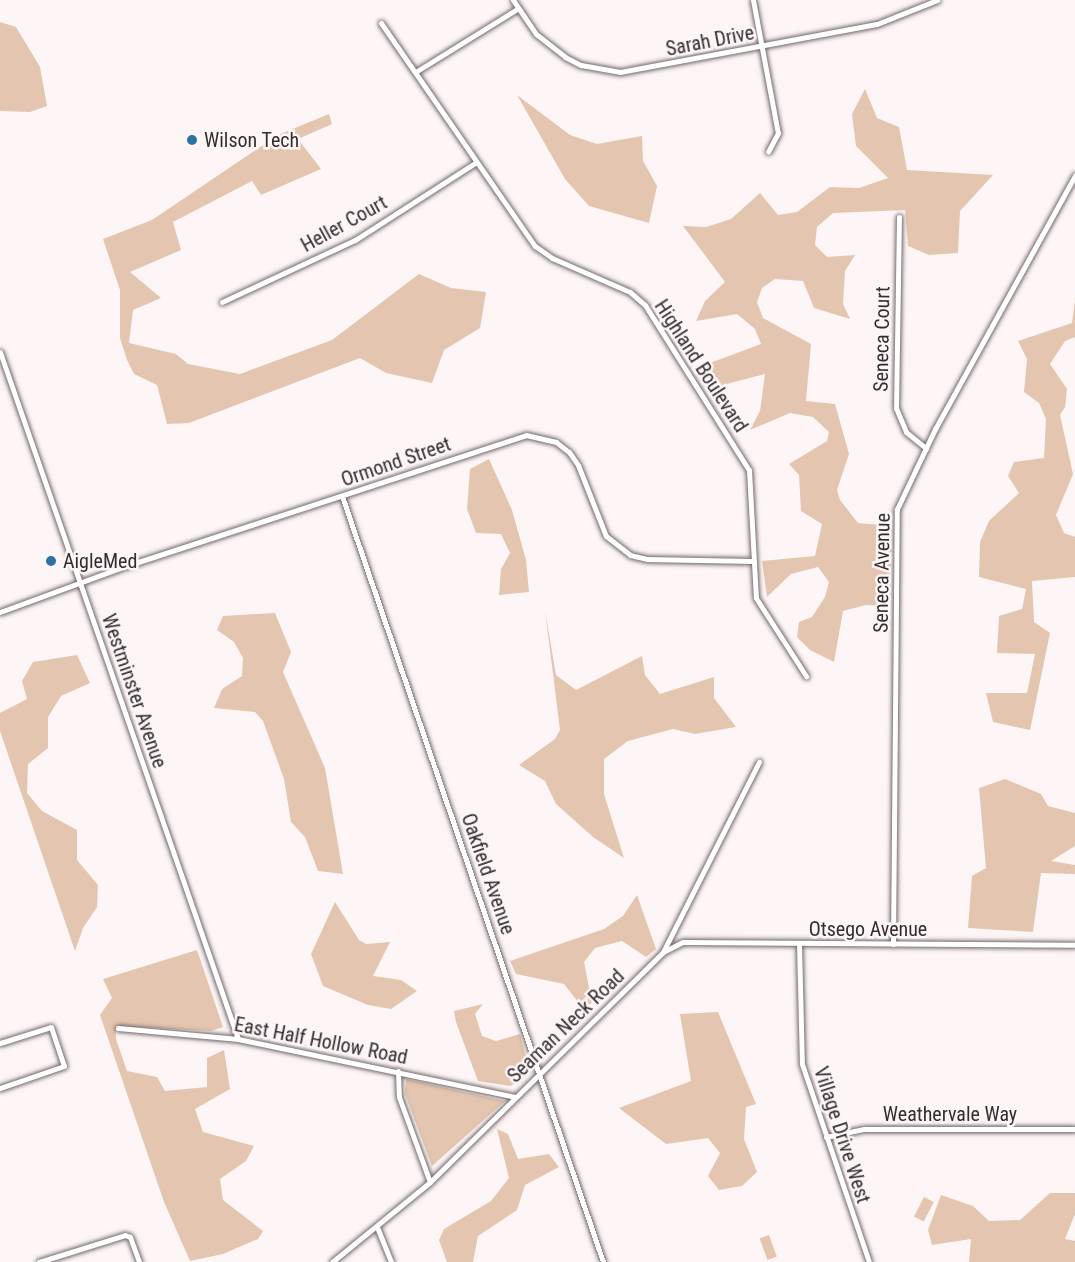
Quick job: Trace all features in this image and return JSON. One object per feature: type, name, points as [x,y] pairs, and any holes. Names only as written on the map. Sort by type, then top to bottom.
[{"type":"street","name":"Sarah Drive","points":[[513,0],[517,9],[547,45],[573,61],[602,70],[638,70],[877,24],[937,0]]},
{"type":"street","points":[[753,0],[778,133],[768,152]]},
{"type":"street","points":[[417,71],[517,9]]},
{"type":"street","name":"Highland Boulevard","points":[[381,23],[417,71],[475,163],[535,246],[552,258],[630,292],[645,305],[749,471],[751,561],[756,598],[806,676]]},
{"type":"street","name":"Heller Court","points":[[222,302],[355,240],[475,163]]},
{"type":"street","name":"Seneca Avenue","points":[[893,944],[897,508],[926,448],[1075,175]]},
{"type":"street","name":"Seneca Court","points":[[899,217],[896,408],[902,427],[926,448]]},
{"type":"street","name":"Westminster Avenue","points":[[0,352],[238,1039]]},
{"type":"street","name":"Ormond Street","points":[[0,612],[80,582],[512,438],[539,436],[569,452],[578,465],[606,536],[630,555],[646,559],[751,561]]},
{"type":"street","name":"Oakfield Avenue","points":[[342,496],[541,1074],[603,1262]]},
{"type":"street","name":"Seaman Neck Road","points":[[332,1262],[430,1182],[663,952],[759,762]]},
{"type":"street","name":"Otsego Avenue","points":[[663,952],[683,942],[1075,945]]},
{"type":"street","name":"Village Drive West","points":[[799,944],[802,1064],[869,1262]]},
{"type":"street","points":[[0,1043],[51,1027],[64,1066],[0,1088]]},
{"type":"street","name":"East Half Hollow Road","points":[[118,1028],[238,1039],[515,1097]]},
{"type":"street","points":[[398,1071],[399,1098],[430,1182]]},
{"type":"street","name":"Weathervale Way","points":[[826,1137],[864,1128],[1075,1129]]},
{"type":"street","points":[[377,1227],[391,1262]]},
{"type":"street","points":[[39,1262],[57,1259],[125,1235],[130,1237],[139,1262]]},
{"type":"shaded area","points":[[0,22],[16,27],[40,67],[47,106],[30,112],[0,111]]},
{"type":"shaded area","points":[[865,89],[877,118],[899,127],[907,170],[993,175],[960,211],[958,253],[929,255],[908,246],[905,210],[833,213],[817,227],[815,245],[827,257],[855,255],[845,271],[843,304],[850,319],[814,308],[803,281],[775,279],[762,288],[757,302],[763,318],[811,344],[806,401],[835,404],[849,454],[837,490],[840,500],[858,523],[892,526],[889,606],[866,605],[843,611],[834,662],[810,650],[797,637],[799,622],[812,617],[825,597],[829,582],[818,567],[791,574],[767,597],[762,561],[815,556],[822,524],[801,511],[799,475],[789,464],[827,441],[829,432],[813,417],[790,413],[750,430],[760,411],[765,374],[711,388],[710,363],[761,344],[755,329],[737,314],[696,321],[705,301],[725,282],[683,226],[706,227],[731,219],[760,193],[778,215],[797,212],[830,187],[859,188],[888,178],[856,146],[852,114]]},
{"type":"shaded area","points":[[517,95],[570,135],[597,144],[642,136],[643,161],[657,186],[649,223],[589,206],[565,179]]},
{"type":"shaded area","points":[[329,114],[332,124],[298,139],[321,169],[261,195],[252,181],[173,222],[181,250],[130,272],[161,298],[133,310],[129,343],[176,354],[188,364],[240,374],[332,340],[419,274],[451,288],[486,292],[480,328],[444,350],[432,383],[386,373],[360,358],[189,423],[167,424],[157,385],[134,374],[127,360],[120,338],[120,290],[103,239],[152,220],[278,135]]},
{"type":"shaded area","points":[[1075,300],[1075,337],[1065,341],[1050,364],[1067,389],[1065,407],[1060,415],[1073,474],[1056,515],[1064,533],[1075,537],[1075,577],[1032,581],[1034,622],[1050,633],[1030,730],[993,722],[986,693],[1027,693],[1035,654],[997,653],[999,616],[1022,609],[1026,589],[979,577],[980,542],[989,521],[1019,493],[1008,476],[1014,462],[1044,458],[1046,419],[1039,403],[1024,392],[1027,359],[1018,341],[1072,323]]},
{"type":"shaded area","points":[[489,459],[512,510],[526,560],[529,592],[499,595],[501,569],[510,553],[501,534],[476,533],[467,509],[470,469]]},
{"type":"shaded area","points":[[545,610],[556,675],[576,690],[642,656],[645,675],[660,694],[714,677],[714,698],[736,727],[695,734],[673,729],[628,741],[604,759],[604,794],[624,858],[593,837],[556,804],[545,781],[519,765],[555,739],[560,730]]},
{"type":"shaded area","points":[[275,613],[291,652],[283,672],[325,768],[343,874],[318,871],[305,837],[291,822],[284,779],[263,721],[255,712],[214,708],[222,689],[242,676],[243,658],[234,642],[217,630],[223,616]]},
{"type":"shaded area","points":[[77,655],[90,683],[61,696],[48,717],[48,748],[28,764],[27,793],[42,811],[77,830],[77,860],[98,885],[97,907],[83,928],[75,951],[0,731],[0,713],[27,699],[22,681],[33,662]]},
{"type":"shaded area","points":[[1005,779],[1041,794],[1048,806],[1075,813],[1075,846],[1051,861],[1075,865],[1075,874],[1041,873],[1033,932],[968,928],[972,876],[986,868],[979,788]]},
{"type":"shaded area","points":[[637,895],[656,949],[646,957],[622,941],[595,948],[584,962],[592,1003],[582,1007],[564,984],[516,974],[510,961],[604,929],[623,916]]},
{"type":"shaded area","points":[[335,902],[359,940],[366,944],[390,942],[373,976],[401,980],[417,991],[391,1009],[368,1005],[323,986],[311,954]]},
{"type":"shaded area","points":[[197,950],[223,1027],[211,1031],[116,1026],[116,1039],[127,1071],[157,1077],[165,1091],[207,1087],[207,1058],[224,1050],[230,1089],[195,1109],[203,1132],[254,1146],[246,1161],[220,1179],[223,1200],[263,1231],[258,1239],[223,1254],[190,1261],[164,1202],[100,1015],[112,998],[103,979]]},
{"type":"shaded area","points":[[483,1004],[475,1014],[482,1036],[496,1041],[520,1034],[529,1069],[522,1080],[510,1086],[478,1081],[456,1022],[454,1011]]},
{"type":"shaded area","points":[[718,1012],[756,1104],[746,1107],[744,1139],[757,1172],[742,1186],[719,1190],[708,1176],[720,1153],[708,1138],[666,1144],[619,1108],[691,1081],[680,1014]]},
{"type":"shaded area","points":[[406,1079],[505,1101],[432,1166],[405,1094]]},
{"type":"shaded area","points":[[497,1129],[508,1134],[518,1159],[549,1154],[559,1167],[525,1185],[517,1210],[478,1236],[473,1262],[447,1262],[439,1240],[444,1229],[491,1201],[509,1178]]},
{"type":"shaded area","points":[[1050,1193],[1075,1193],[1075,1214],[1065,1239],[1075,1241],[1075,1262],[969,1262],[971,1239],[932,1245],[928,1230],[941,1195],[973,1206],[989,1221],[1020,1220]]},
{"type":"shaded area","points":[[924,1197],[934,1202],[924,1222],[914,1217]]},
{"type":"shaded area","points":[[769,1235],[777,1257],[767,1260],[760,1238]]},
{"type":"place","name":"Wilson Tech","points":[[192,140]]},
{"type":"place","name":"AigleMed","points":[[51,561]]}]
